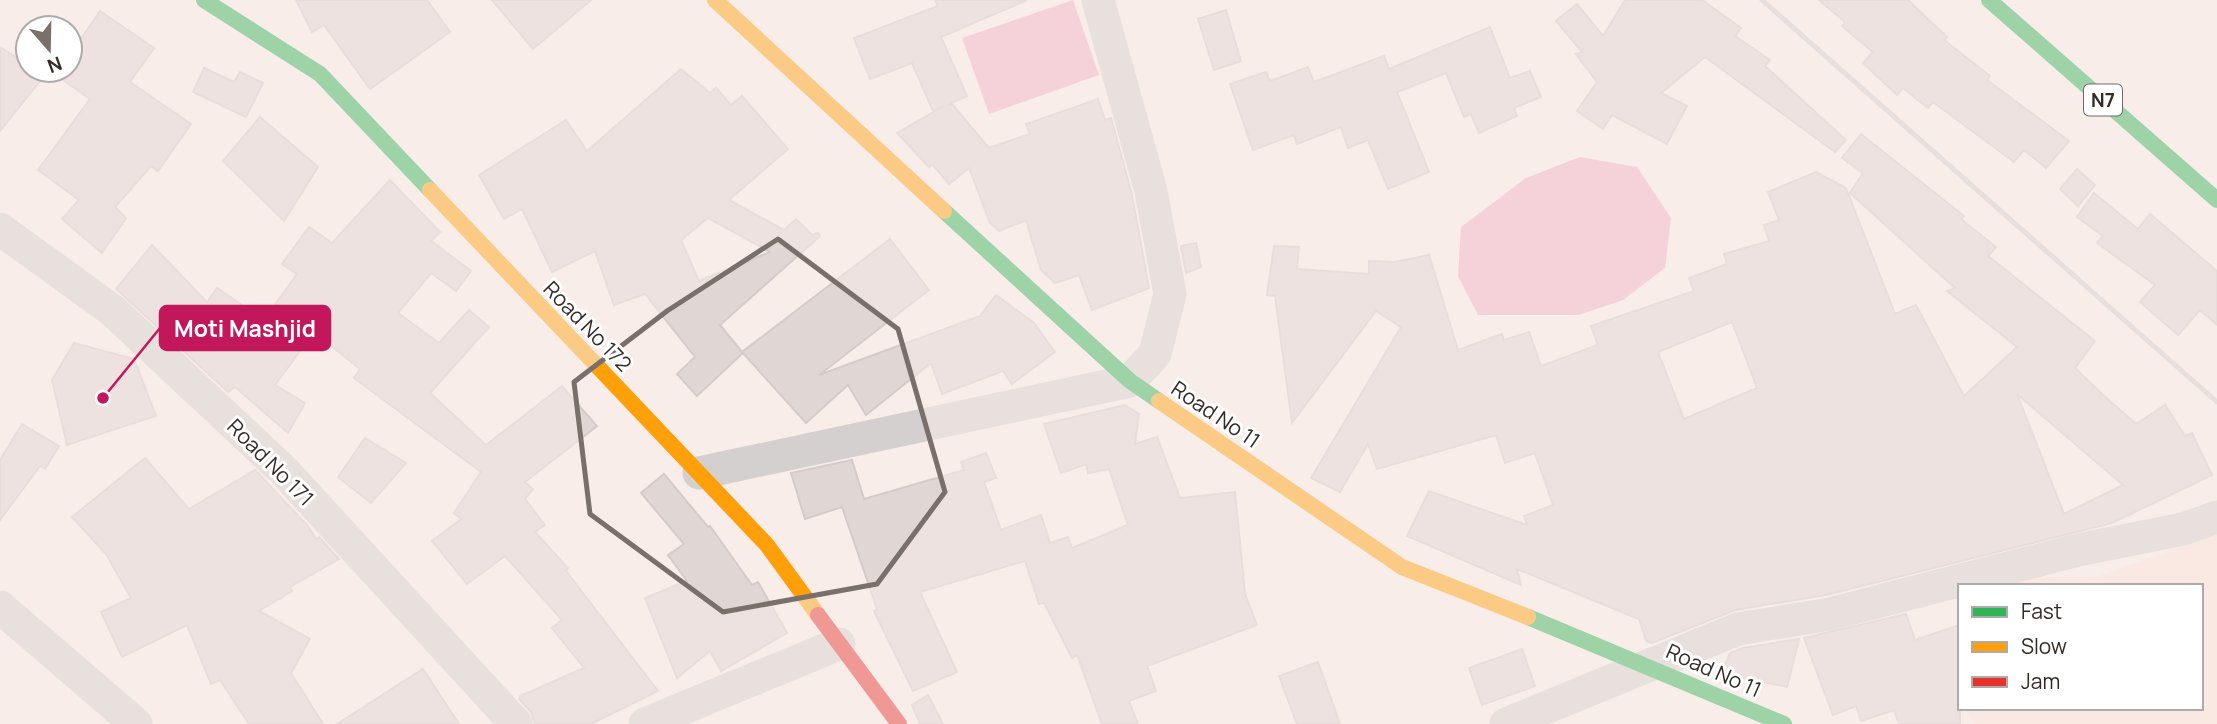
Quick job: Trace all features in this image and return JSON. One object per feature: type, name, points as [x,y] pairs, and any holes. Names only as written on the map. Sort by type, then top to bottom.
[{"type":"main road","name":"Road No 172","points":[[204,0],[320,75],[767,545],[899,724]]},
{"type":"main road","name":"Road No 11","points":[[715,0],[1130,381],[1402,567],[1650,666],[1784,724]]},
{"type":"main road","name":"N7","points":[[1989,0],[2217,200]]},
{"type":"street","points":[[699,473],[1130,381],[1155,354],[1170,293],[1151,191],[1098,0]]},
{"type":"street","name":"Road No 171","points":[[0,229],[113,311],[284,471],[516,724]]},
{"type":"street","points":[[1506,724],[1738,629],[1830,614],[2078,550],[2183,529],[2217,517]]},
{"type":"street","points":[[0,607],[136,724]]},
{"type":"street","points":[[645,724],[839,644]]},
{"type":"highlighted area","points":[[778,239],[898,329],[945,492],[877,584],[723,612],[590,514],[574,382],[667,311]]},
{"type":"shaded area","points":[[1073,0],[1099,75],[989,114],[962,38]]},
{"type":"shaded area","points":[[1580,157],[1637,167],[1671,218],[1665,268],[1623,300],[1578,315],[1478,315],[1458,276],[1461,227],[1526,178]]},
{"type":"shaded area","points":[[2217,533],[2217,724],[1974,724],[1965,710],[2203,710],[2203,584],[1985,584],[1990,579],[2099,576]]},
{"type":"building","points":[[296,0],[427,0],[450,32],[370,89],[324,25],[312,32]]},
{"type":"building","points":[[492,0],[591,0],[533,49]]},
{"type":"building","points":[[935,0],[1027,0],[941,37],[967,96],[949,104],[952,104],[989,148],[1030,134],[1026,124],[1098,99],[1105,120],[1111,118],[1132,195],[1149,288],[1092,310],[1079,275],[1055,283],[1041,270],[1026,220],[999,231],[990,223],[969,168],[949,184],[932,164],[929,167],[897,133],[944,106],[933,111],[912,63],[870,79],[854,38],[938,6]]},
{"type":"building","points":[[1625,0],[1702,0],[1741,28],[1735,36],[1770,60],[1765,66],[1846,140],[1835,152],[1705,57],[1661,93],[1687,106],[1667,144],[1612,115],[1603,129],[1577,111],[1597,82],[1576,54],[1582,52],[1556,21],[1577,4],[1603,36]]},
{"type":"building","points":[[1819,0],[1908,0],[1947,37],[1944,40],[1990,76],[1987,80],[2069,141],[2046,168],[2024,150],[2014,162],[1933,102],[1928,108],[1903,88],[1897,95],[1863,63],[1873,52],[1842,26],[1845,22]]},
{"type":"building","points":[[1226,10],[1241,61],[1214,70],[1198,19]]},
{"type":"building","points":[[100,11],[154,48],[130,82],[191,124],[158,171],[151,166],[115,207],[126,218],[102,253],[62,219],[79,200],[38,170],[90,99],[69,84],[84,84],[84,34]]},
{"type":"building","points":[[1490,27],[1510,78],[1530,71],[1541,97],[1514,108],[1517,116],[1479,133],[1471,114],[1464,117],[1446,73],[1397,92],[1429,172],[1388,189],[1368,140],[1348,148],[1341,127],[1297,144],[1294,135],[1253,150],[1230,84],[1266,72],[1270,81],[1308,67],[1314,82],[1384,56],[1389,69]]},
{"type":"building","points":[[0,47],[14,56],[14,84],[38,84],[0,131]]},
{"type":"building","points":[[204,68],[234,82],[240,72],[263,83],[246,117],[193,92]]},
{"type":"building","points":[[681,69],[710,93],[716,88],[731,105],[742,96],[788,149],[729,200],[784,230],[796,219],[812,235],[818,233],[820,236],[720,325],[743,353],[697,396],[677,374],[695,357],[645,294],[614,305],[595,251],[552,272],[522,209],[504,219],[479,175],[566,120],[587,151]],"holes":[[[708,218],[770,252],[699,281],[681,240]]]},
{"type":"building","points":[[260,117],[318,167],[284,221],[223,161]]},
{"type":"building","points":[[1861,134],[1964,216],[1961,219],[1996,247],[1988,256],[2095,341],[2075,368],[2136,424],[2165,405],[2185,436],[2192,433],[2212,475],[2112,523],[1826,595],[1735,610],[1652,643],[1646,641],[1639,619],[1517,569],[1521,585],[1407,536],[1429,491],[1527,525],[1524,516],[1553,505],[1535,453],[1505,463],[1496,435],[1377,469],[1368,444],[1340,492],[1311,478],[1401,327],[1376,311],[1292,423],[1275,296],[1267,295],[1274,246],[1299,247],[1297,269],[1369,274],[1369,261],[1394,262],[1429,255],[1458,350],[1502,334],[1504,340],[1529,332],[1541,366],[1598,345],[1591,326],[1694,291],[1689,278],[1727,264],[1724,254],[1769,241],[1764,225],[1779,220],[1768,192],[1816,172],[1846,188],[1895,314],[1916,305],[1964,396],[2017,347],[1947,291],[1955,288],[1850,193],[1863,173],[1842,158]],"holes":[[[1732,322],[1757,388],[1684,419],[1658,352]],[[2017,394],[2123,485],[2064,514]]]},
{"type":"building","points":[[2077,169],[2095,185],[2078,206],[2060,189]]},
{"type":"building","points":[[390,180],[440,232],[431,241],[471,271],[456,291],[431,273],[398,313],[439,343],[469,310],[489,327],[430,393],[486,445],[562,386],[597,426],[525,482],[533,489],[525,499],[545,525],[535,532],[568,568],[566,571],[658,691],[591,724],[535,724],[531,712],[519,699],[520,696],[584,668],[552,628],[562,620],[505,556],[467,584],[432,541],[461,519],[454,513],[481,472],[354,378],[360,369],[314,332],[275,385],[305,403],[288,433],[235,387],[228,392],[116,289],[152,245],[207,302],[217,288],[258,316],[262,310],[268,314],[297,274],[282,264],[309,227],[332,243]]},
{"type":"building","points":[[2094,193],[2138,229],[2150,214],[2217,271],[2217,325],[2200,310],[2178,335],[2140,302],[2155,285],[2097,243],[2103,236],[2077,217]]},
{"type":"building","points":[[890,239],[929,290],[819,375],[980,316],[996,295],[1034,323],[1055,352],[1012,384],[1003,371],[942,394],[931,363],[866,415],[848,385],[806,423],[742,352]]},
{"type":"building","points":[[1196,243],[1201,267],[1186,273],[1181,246]]},
{"type":"building","points":[[74,343],[134,359],[156,416],[67,445],[52,380]]},
{"type":"building","points":[[1125,405],[1139,414],[1135,444],[1157,437],[1180,498],[1235,492],[1245,594],[1257,625],[1147,666],[1156,691],[1129,701],[1138,724],[1102,724],[1077,655],[1072,658],[1044,603],[1039,604],[1025,561],[920,592],[957,672],[913,691],[874,611],[877,609],[842,507],[805,519],[791,473],[852,460],[864,499],[964,470],[961,462],[986,453],[996,478],[984,482],[1001,530],[1041,515],[1050,543],[1068,537],[1072,548],[1128,525],[1109,469],[1088,473],[1086,464],[1061,473],[1044,424]]},
{"type":"building","points":[[22,424],[59,446],[45,469],[40,466],[0,520],[0,460]]},
{"type":"building","points":[[365,438],[406,463],[371,503],[338,477]]},
{"type":"building","points":[[145,458],[189,509],[255,470],[308,526],[316,539],[319,537],[339,559],[290,587],[292,591],[259,611],[310,639],[291,673],[323,724],[249,724],[220,680],[211,684],[187,625],[122,657],[101,612],[131,598],[106,554],[72,517]]},
{"type":"building","points":[[664,474],[708,527],[710,526],[752,585],[758,582],[787,633],[721,671],[710,651],[677,678],[645,598],[687,581],[668,555],[684,544],[641,493]]},
{"type":"building","points":[[1906,614],[1915,640],[1958,626],[1960,724],[1899,724],[1894,710],[1861,721],[1856,706],[1833,715],[1804,638]]},
{"type":"building","points":[[1799,639],[1787,687],[1721,673],[1730,653],[1743,648]]},
{"type":"building","points":[[1522,649],[1535,686],[1482,705],[1469,668]]},
{"type":"building","points":[[1318,662],[1340,724],[1297,724],[1279,676]]},
{"type":"building","points":[[423,669],[459,724],[337,724]]},
{"type":"building","points":[[928,695],[943,724],[920,724],[912,705]]},
{"type":"railway","points":[[1762,0],[2217,402]]},
{"type":"traffic: fast","points":[[204,0],[320,74],[430,190]]},
{"type":"traffic: fast","points":[[1989,0],[2217,200]]},
{"type":"traffic: fast","points":[[944,211],[1130,381],[1159,401]]},
{"type":"traffic: fast","points":[[1528,617],[1784,724]]},
{"type":"traffic: slow","points":[[715,0],[944,211]]},
{"type":"traffic: slow","points":[[430,190],[767,545],[818,615]]},
{"type":"traffic: slow","points":[[1159,401],[1402,567],[1528,617]]},
{"type":"traffic: jam","points":[[818,615],[899,724]]},
{"type":"place","name":"Moti Mashjid","points":[[103,398]]}]
